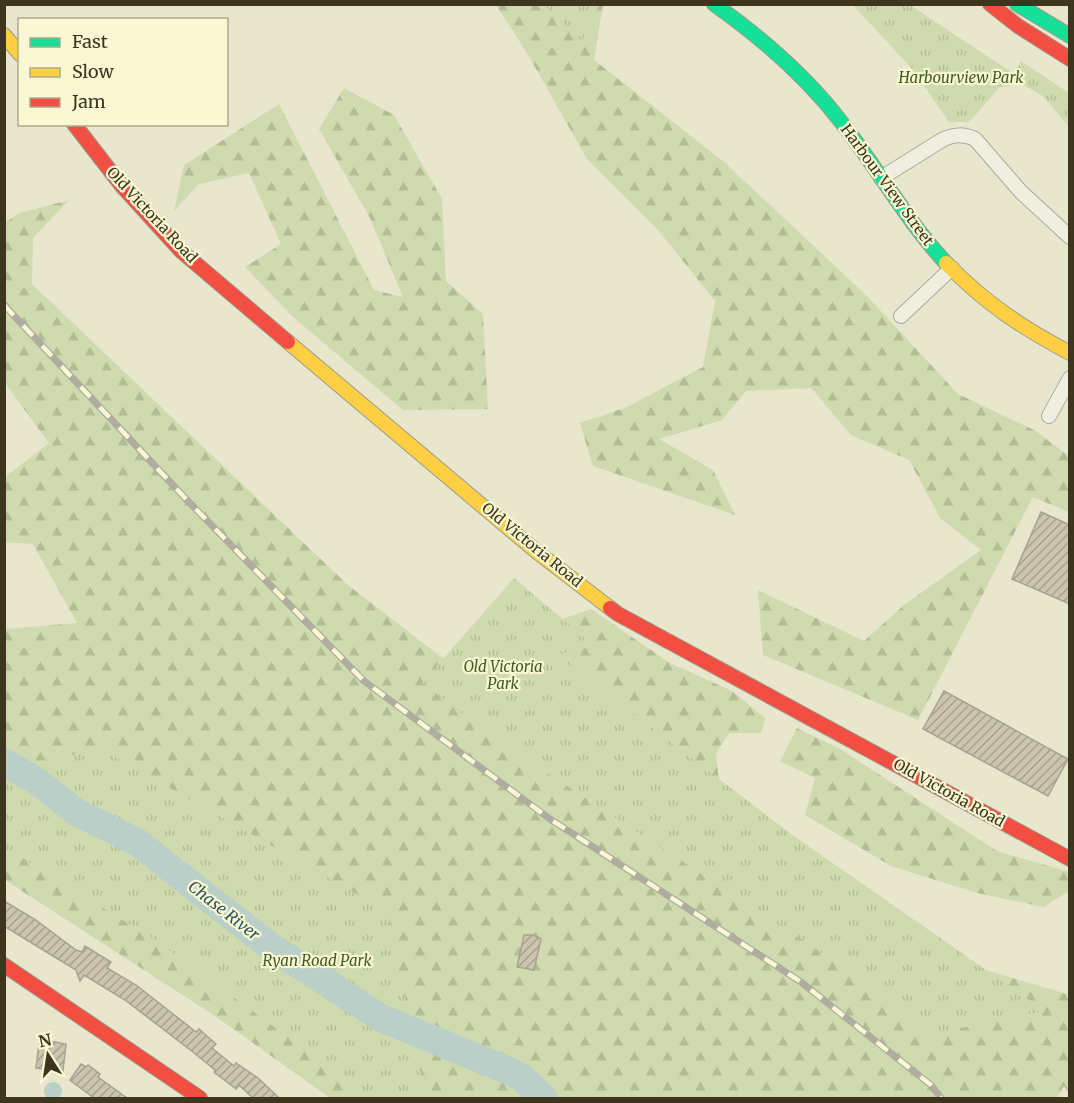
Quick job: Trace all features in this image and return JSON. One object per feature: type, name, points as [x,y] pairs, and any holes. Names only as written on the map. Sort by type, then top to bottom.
[{"type":"main road","name":"Harbour View Street","points":[[714,4],[732,16],[784,60],[806,83],[855,140],[925,239],[952,268],[986,299],[1025,329],[1070,353]]},
{"type":"main road","points":[[990,4],[1018,26],[1070,59]]},
{"type":"main road","points":[[1017,4],[1070,36]]},
{"type":"main road","points":[[4,35],[18,52]]},
{"type":"main road","name":"Old Victoria Road","points":[[76,126],[122,186],[181,250],[537,552],[618,614],[1070,859]]},
{"type":"main road","points":[[4,965],[200,1098]]},
{"type":"street","points":[[881,178],[942,140],[953,135],[964,135],[975,140],[1021,192],[1070,237]]},
{"type":"street","points":[[901,316],[952,268]]},
{"type":"street","points":[[1049,416],[1070,378]]},
{"type":"green space","points":[[496,5],[603,5],[594,60],[723,161],[866,295],[958,394],[1034,430],[1069,456],[1069,512],[1033,497],[918,720],[763,655],[758,590],[864,641],[904,605],[981,550],[940,518],[909,460],[851,435],[811,388],[746,391],[722,420],[659,439],[713,470],[735,515],[593,466],[580,423],[627,407],[703,367],[715,301],[658,230],[587,159],[527,53]]},
{"type":"green space","points":[[544,5],[599,5],[582,41]]},
{"type":"green space","name":"Harbourview Park","points":[[853,5],[910,5],[1013,73],[1021,61],[1069,93],[1069,127],[1043,96],[1020,83],[999,88],[969,122],[949,122],[913,70]]},
{"type":"green space","points":[[344,88],[394,115],[442,199],[446,281],[483,314],[488,409],[403,410],[293,317],[245,267],[281,244],[249,173],[199,184],[174,211],[184,165],[279,104],[374,290],[403,297],[370,218],[319,129]]},
{"type":"green space","points":[[69,200],[33,238],[32,284],[348,585],[445,660],[591,609],[670,663],[732,691],[765,718],[761,733],[729,733],[716,753],[722,811],[969,965],[1067,994],[1070,1012],[1069,1094],[1064,1086],[1057,1098],[330,1098],[215,1016],[5,880],[5,629],[77,623],[33,544],[5,542],[5,477],[49,443],[5,383],[4,223],[20,213]]},
{"type":"green space","name":"Old Victoria Park","points":[[514,578],[594,646],[556,655],[794,836],[1045,1011],[931,1034],[851,972],[503,744],[422,683]]},
{"type":"green space","points":[[797,728],[840,749],[997,851],[1069,872],[1069,894],[1067,892],[1043,907],[977,893],[891,866],[805,815],[815,778],[780,761]]},
{"type":"green space","name":"Ryan Road Park","points":[[101,749],[387,911],[426,1098],[366,1098],[365,1093],[155,940],[14,853],[5,851],[5,768]]},
{"type":"water","points":[[53,1082],[59,1085],[62,1091],[59,1097],[53,1100],[47,1097],[44,1091],[47,1085]]},
{"type":"building","points":[[1041,512],[1070,525],[1070,604],[1012,579]]},
{"type":"building","points":[[944,691],[1068,759],[1048,796],[923,729]]},
{"type":"building","points":[[4,901],[36,920],[76,950],[82,952],[85,946],[111,962],[107,968],[136,985],[196,1032],[199,1029],[216,1044],[212,1048],[234,1066],[236,1063],[258,1078],[279,1098],[253,1098],[239,1085],[236,1089],[193,1052],[125,1000],[84,975],[80,981],[76,970],[4,926]]},
{"type":"building","points":[[524,935],[533,935],[541,939],[534,970],[517,967]]},
{"type":"building","points":[[44,1040],[66,1044],[63,1071],[36,1068],[39,1044]]},
{"type":"building","points":[[81,1064],[86,1067],[88,1065],[100,1074],[98,1077],[127,1098],[94,1098],[70,1080]]},
{"type":"waterway","name":"Chase River","points":[[4,762],[35,780],[78,813],[137,842],[267,944],[381,1018],[507,1070],[523,1078],[543,1098]]},
{"type":"railway","points":[[4,305],[186,499],[364,681],[550,819],[801,982],[931,1085],[941,1098]]},
{"type":"traffic: fast","points":[[714,4],[766,44],[814,89],[855,140],[905,212],[946,263]]},
{"type":"traffic: fast","points":[[1017,4],[1070,36]]},
{"type":"traffic: slow","points":[[4,35],[18,52]]},
{"type":"traffic: slow","points":[[946,263],[1004,313],[1035,334],[1070,353]]},
{"type":"traffic: slow","points":[[288,342],[537,552],[610,608]]},
{"type":"traffic: jam","points":[[990,4],[1018,26],[1070,59]]},
{"type":"traffic: jam","points":[[76,126],[122,186],[181,251],[288,342]]},
{"type":"traffic: jam","points":[[610,608],[1070,859]]},
{"type":"traffic: jam","points":[[4,965],[200,1098]]}]
